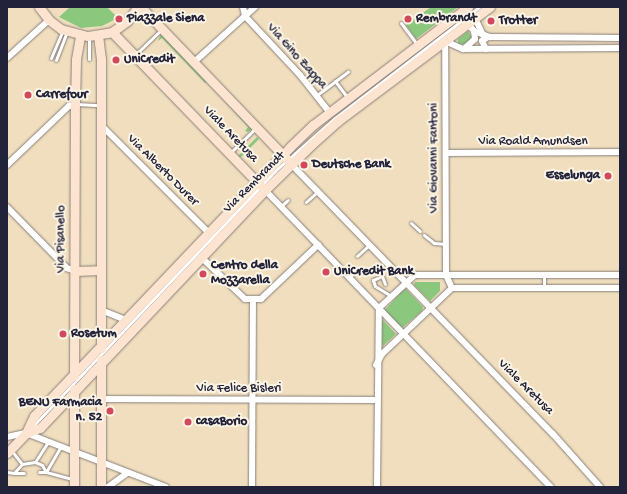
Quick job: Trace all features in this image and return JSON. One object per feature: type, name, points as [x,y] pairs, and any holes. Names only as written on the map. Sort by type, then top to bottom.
[{"type":"street","points":[[39,7],[49,20],[65,31],[89,36],[112,32],[127,21],[139,7]]},
{"type":"street","name":"Viale Aretusa","points":[[139,7],[429,309],[553,434],[600,487]]},
{"type":"street","points":[[243,7],[245,16]]},
{"type":"street","points":[[193,63],[255,7]]},
{"type":"street","name":"Via Rembrandt","points":[[101,355],[201,257],[260,185],[287,160],[313,125],[418,46],[441,37],[468,16],[490,7]]},
{"type":"street","name":"Via Gino Zappa","points":[[245,16],[317,95],[330,112]]},
{"type":"street","points":[[468,16],[485,36]]},
{"type":"street","points":[[468,16],[485,36],[620,38]]},
{"type":"street","points":[[463,49],[473,43],[468,16]]},
{"type":"street","name":"Via Rembrandt","points":[[101,355],[126,320],[208,232],[287,160],[338,121],[468,16]]},
{"type":"street","points":[[7,58],[49,20]]},
{"type":"street","name":"Viale Aretusa","points":[[112,32],[551,487]]},
{"type":"street","points":[[89,36],[101,59],[100,270],[102,310],[100,487]]},
{"type":"street","name":"Via Pisanello","points":[[74,483],[76,59],[89,36]]},
{"type":"street","points":[[485,36],[482,41],[486,49]]},
{"type":"street","points":[[441,37],[463,49],[620,48]]},
{"type":"street","name":"Via Giovanni Fantoni","points":[[441,37],[447,153],[446,275]]},
{"type":"street","points":[[7,165],[69,106],[75,104]]},
{"type":"street","name":"Via Alberto Durer","points":[[101,125],[208,232]]},
{"type":"street","name":"Via Roald Amundsen","points":[[447,153],[620,152]]},
{"type":"street","points":[[7,207],[67,268],[74,271],[100,270]]},
{"type":"street","points":[[201,257],[246,299],[261,300],[318,245]]},
{"type":"street","points":[[377,487],[376,365],[379,308],[404,283],[415,275],[620,275]]},
{"type":"street","points":[[446,275],[452,288]]},
{"type":"street","points":[[376,365],[382,354],[452,288],[544,286],[620,288]]},
{"type":"street","points":[[252,487],[254,299]]},
{"type":"street","points":[[102,310],[126,320]]},
{"type":"street","points":[[9,452],[26,433],[34,416],[74,383],[101,355]]},
{"type":"street","points":[[7,437],[40,428],[74,383],[101,355]]},
{"type":"street","name":"Via Felice Bisleri","points":[[101,399],[376,400]]},
{"type":"street","points":[[26,433],[74,451],[100,463],[166,487]]},
{"type":"street","points":[[108,487],[127,473]]},
{"type":"lane","name":"Via Rembrandt","points":[[468,16],[479,7]]},
{"type":"lane","points":[[401,22],[418,46]]},
{"type":"lane","points":[[135,56],[161,30]]},
{"type":"lane","points":[[52,58],[65,31]]},
{"type":"lane","points":[[56,60],[65,31]]},
{"type":"lane","points":[[89,36],[89,59]]},
{"type":"lane","points":[[317,95],[348,72]]},
{"type":"lane","points":[[335,81],[348,99]]},
{"type":"lane","points":[[75,104],[101,105]]},
{"type":"lane","points":[[230,153],[256,128]]},
{"type":"lane","name":"Via Rembrandt","points":[[101,355],[260,185]]},
{"type":"lane","points":[[306,202],[317,192]]},
{"type":"lane","points":[[281,206],[288,200]]},
{"type":"lane","points":[[412,222],[420,231]]},
{"type":"lane","points":[[424,235],[434,243],[446,244]]},
{"type":"lane","points":[[357,256],[368,246]]},
{"type":"lane","points":[[349,277],[356,271]]},
{"type":"lane","points":[[544,274],[544,286]]},
{"type":"lane","points":[[385,284],[382,276],[373,280],[375,286],[391,296]]},
{"type":"lane","points":[[35,462],[48,442]]},
{"type":"lane","points":[[46,472],[61,446]]},
{"type":"lane","points":[[9,452],[22,464]]},
{"type":"lane","points":[[14,473],[22,464],[35,462],[42,465],[46,472]]},
{"type":"lane","points":[[7,472],[24,473]]},
{"type":"lane","points":[[39,472],[46,472],[74,483]]},
{"type":"green space","points":[[70,7],[107,7],[118,18],[102,26],[81,28],[59,17]]},
{"type":"green space","points":[[431,7],[458,7],[416,39],[406,25]]},
{"type":"green space","points":[[468,31],[472,37],[467,44],[458,44],[458,39]]},
{"type":"green space","points":[[161,34],[207,82],[205,83],[162,38],[158,41]]},
{"type":"green space","points":[[209,84],[252,129],[248,132],[245,131],[248,127]]},
{"type":"green space","points":[[257,137],[259,139],[240,158],[238,156]]},
{"type":"green space","points":[[415,282],[440,282],[440,291],[430,301],[414,285]]},
{"type":"green space","points":[[406,289],[423,307],[422,311],[401,329],[384,311],[403,290]]},
{"type":"green space","points":[[382,319],[396,334],[383,346],[382,346]]},
{"type":"place","name":"Piazzale Siena","points":[[119,19]]},
{"type":"place","name":"Rembrandt","points":[[408,19]]},
{"type":"place","name":"Trotter","points":[[491,21]]},
{"type":"place","name":"UniCredit","points":[[116,60]]},
{"type":"place","name":"Carrefour","points":[[28,95]]},
{"type":"place","name":"Deutsche Bank","points":[[304,165]]},
{"type":"place","name":"Esselunga","points":[[608,176]]},
{"type":"place","name":"UniCredit Bank","points":[[326,272]]},
{"type":"place","name":"Centro della Mozzarella","points":[[203,274]]},
{"type":"place","name":"Rosetum","points":[[63,334]]},
{"type":"place","name":"BENU Farmacia n. 52","points":[[110,411]]},
{"type":"place","name":"casaBorio","points":[[188,422]]}]
